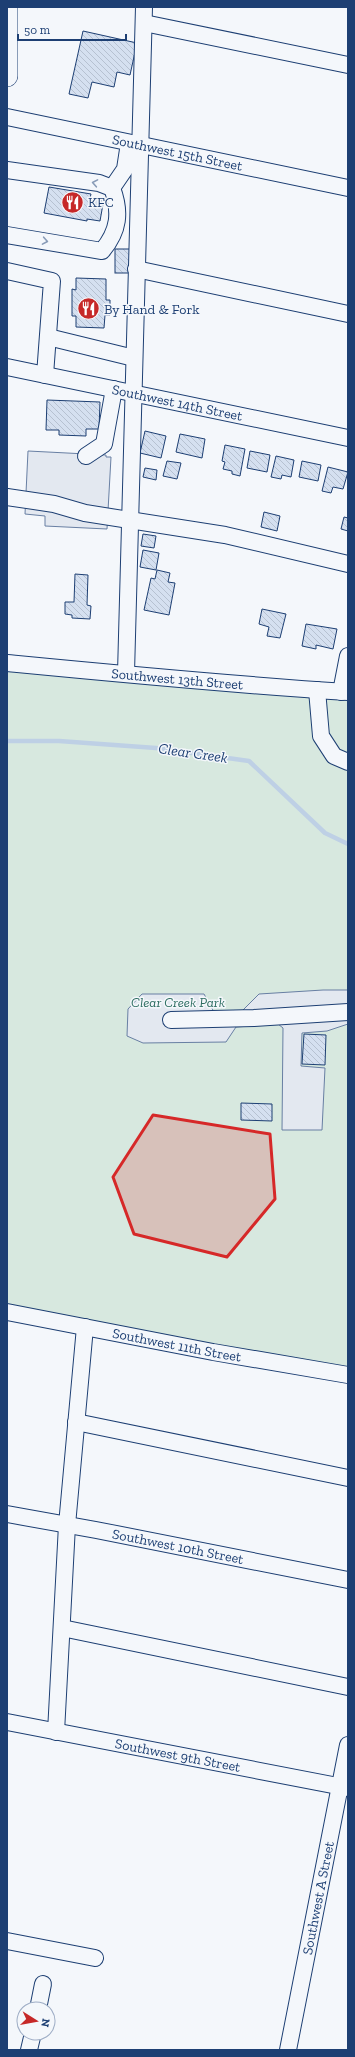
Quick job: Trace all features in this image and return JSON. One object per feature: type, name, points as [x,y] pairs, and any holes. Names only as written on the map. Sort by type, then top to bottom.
[{"type":"main road","points":[[7,7],[7,76]]},
{"type":"street","points":[[126,673],[134,393],[136,269],[135,144],[144,15],[348,65]]},
{"type":"street","name":"Southwest 15th Street","points":[[7,117],[348,188]]},
{"type":"street","points":[[112,188],[125,169],[135,144]]},
{"type":"street","points":[[7,170],[99,183],[112,188],[118,203],[117,220],[112,240],[102,251],[7,235]]},
{"type":"street","points":[[136,269],[348,314]]},
{"type":"street","points":[[7,271],[52,281],[45,375]]},
{"type":"street","points":[[48,337],[134,358]]},
{"type":"street","name":"Southwest 14th Street","points":[[7,367],[348,438]]},
{"type":"street","points":[[86,456],[104,444],[114,389]]},
{"type":"street","points":[[7,497],[54,504],[85,513],[130,521],[225,535],[348,564]]},
{"type":"street","points":[[344,692],[348,656]]},
{"type":"street","name":"Southwest 13th Street","points":[[7,663],[126,673],[223,684],[344,692]]},
{"type":"street","points":[[317,690],[321,736],[334,756],[348,762]]},
{"type":"street","points":[[171,1020],[254,1018],[348,1012]]},
{"type":"street","name":"Southwest 11th Street","points":[[7,1312],[213,1352],[348,1375]]},
{"type":"street","points":[[56,1732],[67,1525],[85,1326]]},
{"type":"street","points":[[76,1422],[348,1478]]},
{"type":"street","name":"Southwest 10th Street","points":[[7,1514],[348,1580]]},
{"type":"street","points":[[62,1628],[348,1687]]},
{"type":"street","name":"Southwest 9th Street","points":[[7,1722],[344,1788]]},
{"type":"street","name":"Southwest A Street","points":[[288,2050],[344,1788],[348,1745]]},
{"type":"street","points":[[7,1940],[95,1958]]},
{"type":"street","points":[[40,2001],[43,1984]]},
{"type":"highlighted area","points":[[153,1115],[270,1134],[275,1199],[227,1257],[134,1234],[113,1177]]},
{"type":"green space","name":"Clear Creek Park","points":[[7,663],[348,692],[348,1375],[7,1312]]},
{"type":"shaded area","points":[[28,451],[106,455],[106,457],[111,457],[107,529],[45,526],[45,516],[25,514]]},
{"type":"shaded area","points":[[348,990],[348,1024],[327,1031],[302,1033],[301,1066],[325,1068],[322,1130],[282,1130],[283,1028],[278,1024],[236,1027],[226,1042],[143,1043],[127,1036],[128,1009],[142,994],[204,994],[214,1012],[240,1013],[259,994]]},
{"type":"building","points":[[83,31],[137,43],[130,75],[117,72],[114,87],[92,82],[88,98],[69,94]]},
{"type":"building","points":[[49,187],[91,194],[90,198],[101,200],[101,204],[103,204],[100,221],[87,219],[87,221],[44,213]]},
{"type":"building","points":[[115,249],[132,249],[132,273],[115,273]]},
{"type":"building","points":[[76,278],[106,279],[106,300],[110,300],[110,315],[105,315],[104,328],[76,327],[76,316],[72,316],[72,289],[76,290]]},
{"type":"building","points":[[47,400],[100,402],[99,429],[86,429],[86,436],[59,435],[59,430],[46,430]]},
{"type":"building","points":[[145,431],[166,436],[161,458],[140,453]]},
{"type":"building","points":[[180,434],[205,439],[202,458],[176,452]]},
{"type":"building","points":[[225,445],[245,449],[240,476],[232,474],[232,471],[223,469],[225,462],[222,461]]},
{"type":"building","points":[[250,451],[270,455],[267,472],[247,468]]},
{"type":"building","points":[[276,456],[294,460],[291,477],[282,475],[281,479],[271,477]]},
{"type":"building","points":[[167,461],[181,463],[177,479],[163,476]]},
{"type":"building","points":[[302,461],[321,465],[318,481],[299,477]]},
{"type":"building","points":[[328,467],[348,472],[343,489],[333,487],[331,493],[322,491]]},
{"type":"building","points":[[145,468],[157,470],[156,480],[143,477]]},
{"type":"building","points":[[264,512],[280,516],[277,531],[261,527]]},
{"type":"building","points":[[344,517],[348,518],[348,531],[341,529]]},
{"type":"building","points":[[143,534],[156,536],[154,548],[141,546]]},
{"type":"building","points":[[143,550],[159,553],[156,570],[140,567]]},
{"type":"building","points":[[157,570],[170,573],[168,582],[175,583],[169,615],[144,610],[151,578],[155,579]]},
{"type":"building","points":[[75,574],[88,575],[87,605],[91,606],[90,619],[72,618],[72,615],[65,614],[65,602],[74,602]]},
{"type":"building","points":[[262,609],[286,614],[280,638],[267,636],[269,627],[259,624]]},
{"type":"building","points":[[306,624],[337,629],[333,649],[316,645],[316,649],[302,646]]},
{"type":"building","points":[[304,1034],[326,1035],[325,1065],[302,1064]]},
{"type":"building","points":[[241,1103],[272,1104],[272,1121],[241,1120]]},
{"type":"waterway","name":"Clear Creek","points":[[7,741],[59,741],[156,748],[249,761],[325,833],[348,844]]},
{"type":"place","name":"KFC","points":[[72,202]]},
{"type":"place","name":"By Hand & Fork","points":[[88,309]]}]
